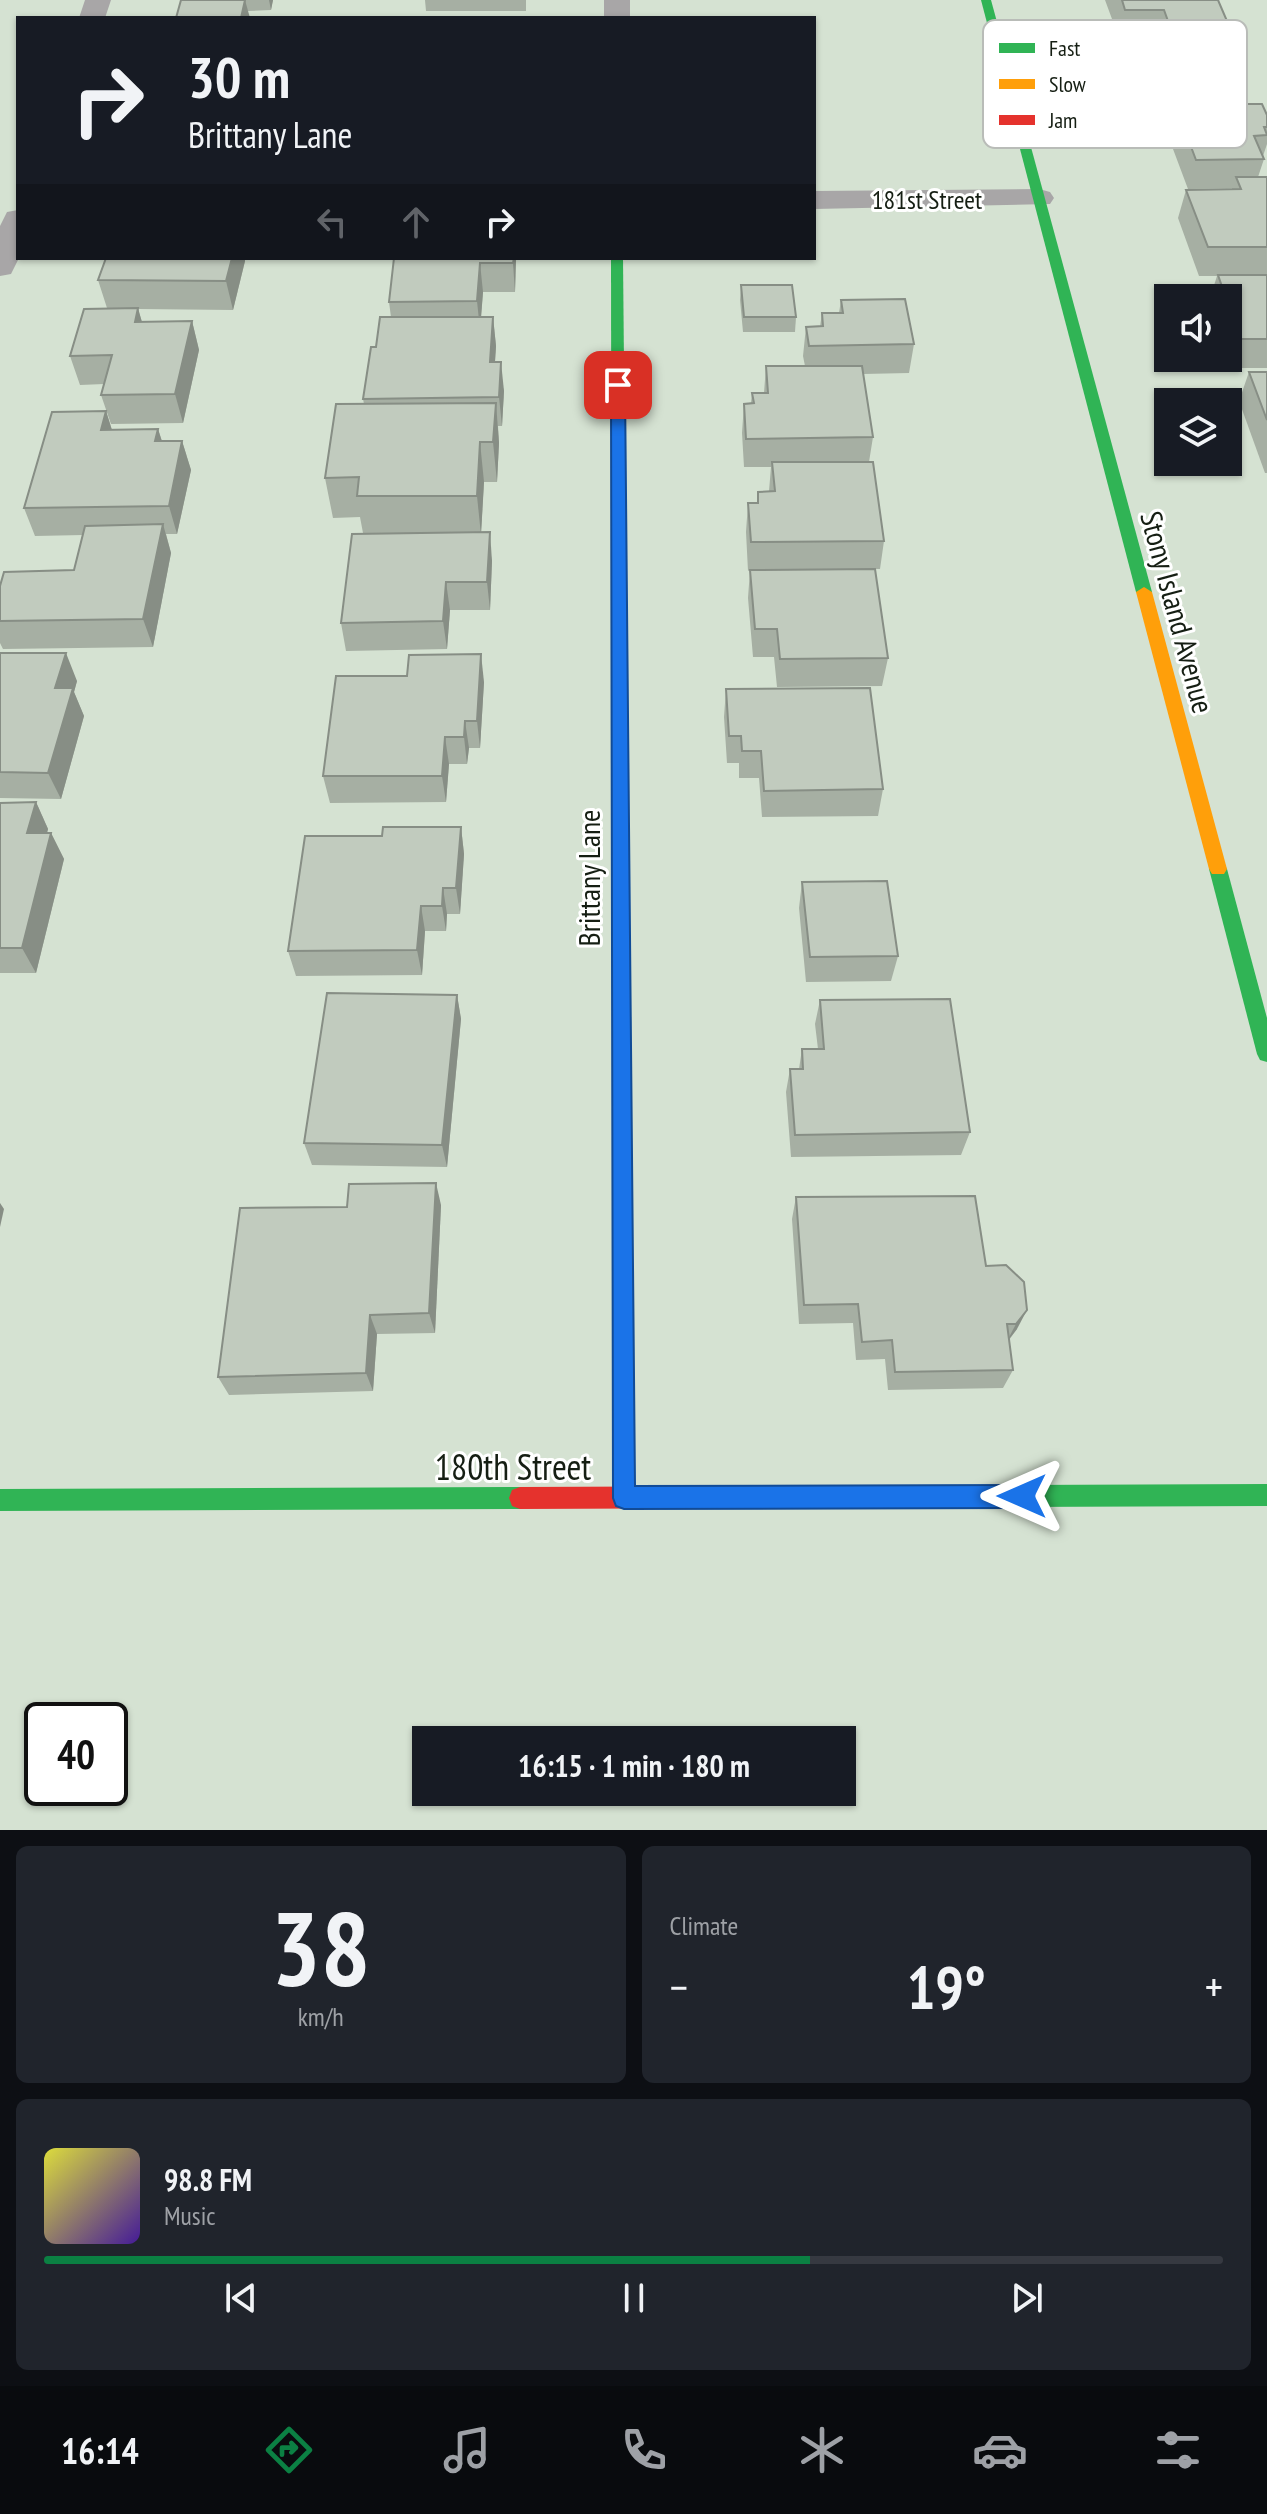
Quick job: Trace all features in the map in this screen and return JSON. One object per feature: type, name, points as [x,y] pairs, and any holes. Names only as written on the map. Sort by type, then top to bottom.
[{"type":"street","name":"Stony Island Avenue","points":[[986,0],[991,20]]},
{"type":"street","name":"Stony Island Avenue","points":[[1026,148],[1267,1054]]},
{"type":"street","name":"181st Street","points":[[816,200],[1039,198]]},
{"type":"street","points":[[0,267],[16,224]]},
{"type":"street","name":"Brittany Lane","points":[[617,260],[624,1498]]},
{"type":"street","name":"180th Street","points":[[0,1500],[1267,1495]]},
{"type":"building","points":[[181,0],[245,0],[241,16],[177,16]]},
{"type":"building","points":[[1122,0],[1218,0],[1227,20],[1168,20],[1164,10],[1125,10]]},
{"type":"building","points":[[1247,104],[1262,104],[1267,115],[1267,127],[1264,127],[1267,135],[1254,136],[1264,159],[1196,160],[1192,148],[1247,148]]},
{"type":"building","points":[[1236,177],[1267,177],[1267,247],[1208,247],[1186,190],[1241,189]]},
{"type":"building","points":[[105,260],[231,260],[226,281],[98,280]]},
{"type":"building","points":[[394,260],[514,260],[513,263],[480,263],[477,301],[389,302]]},
{"type":"building","points":[[1218,275],[1267,275],[1267,339],[1242,339],[1242,284],[1221,284]]},
{"type":"building","points":[[741,285],[792,285],[796,317],[744,317]]},
{"type":"building","points":[[905,299],[914,344],[809,346],[806,327],[823,326],[822,313],[843,313],[841,300]]},
{"type":"building","points":[[138,308],[135,322],[192,321],[175,394],[101,395],[112,355],[70,356],[84,309]]},
{"type":"building","points":[[380,317],[493,317],[490,362],[501,362],[499,397],[363,399],[371,347],[376,347]]},
{"type":"building","points":[[766,366],[862,366],[873,437],[746,439],[744,404],[754,403],[752,393],[768,393]]},
{"type":"building","points":[[1249,372],[1267,372],[1267,420]]},
{"type":"building","points":[[496,403],[493,442],[480,442],[477,496],[357,496],[359,477],[325,478],[336,404]]},
{"type":"building","points":[[106,411],[101,430],[158,429],[155,441],[182,441],[169,506],[24,508],[52,412]]},
{"type":"building","points":[[772,462],[873,462],[884,541],[751,542],[748,503],[758,503],[758,492],[775,491]]},
{"type":"building","points":[[163,524],[143,619],[0,621],[0,586],[4,572],[74,570],[85,526]]},
{"type":"building","points":[[490,532],[487,582],[446,582],[443,621],[341,623],[352,534]]},
{"type":"building","points":[[875,569],[888,658],[780,659],[777,629],[755,629],[750,570]]},
{"type":"building","points":[[0,653],[66,653],[55,688],[73,688],[48,773],[0,772]]},
{"type":"building","points":[[481,654],[477,721],[465,721],[464,737],[445,737],[442,776],[323,776],[336,676],[407,676],[409,655]]},
{"type":"building","points":[[870,688],[883,789],[764,791],[761,751],[742,751],[741,736],[729,736],[726,689]]},
{"type":"building","points":[[36,802],[27,833],[51,833],[22,948],[0,948],[0,803]]},
{"type":"building","points":[[383,827],[461,827],[456,888],[443,888],[442,906],[421,906],[417,950],[288,951],[305,836],[382,836]]},
{"type":"building","points":[[887,881],[898,956],[810,957],[802,882]]},
{"type":"building","points":[[327,993],[457,995],[442,1145],[304,1143]]},
{"type":"building","points":[[950,999],[970,1132],[795,1135],[790,1069],[803,1069],[802,1049],[824,1049],[820,1000]]},
{"type":"building","points":[[436,1183],[429,1313],[370,1315],[366,1373],[218,1377],[240,1208],[347,1207],[349,1184]]},
{"type":"building","points":[[975,1196],[986,1266],[1006,1265],[1024,1282],[1027,1310],[1016,1324],[1007,1324],[1013,1370],[895,1372],[892,1340],[862,1342],[858,1304],[804,1305],[796,1197]]},
{"type":"traffic: fast","points":[[986,0],[991,20]]},
{"type":"traffic: fast","points":[[1026,148],[1144,592]]},
{"type":"traffic: fast","points":[[617,260],[621,1009]]},
{"type":"traffic: fast","points":[[1218,869],[1267,1054]]},
{"type":"traffic: fast","points":[[796,1497],[1267,1495]]},
{"type":"traffic: fast","points":[[0,1500],[520,1498]]},
{"type":"traffic: slow","points":[[1144,592],[1218,869]]},
{"type":"traffic: slow","points":[[621,1009],[624,1498]]},
{"type":"traffic: jam","points":[[520,1498],[796,1497]]},
{"type":"route","points":[[618,385],[624,1498],[1022,1496]]}]
